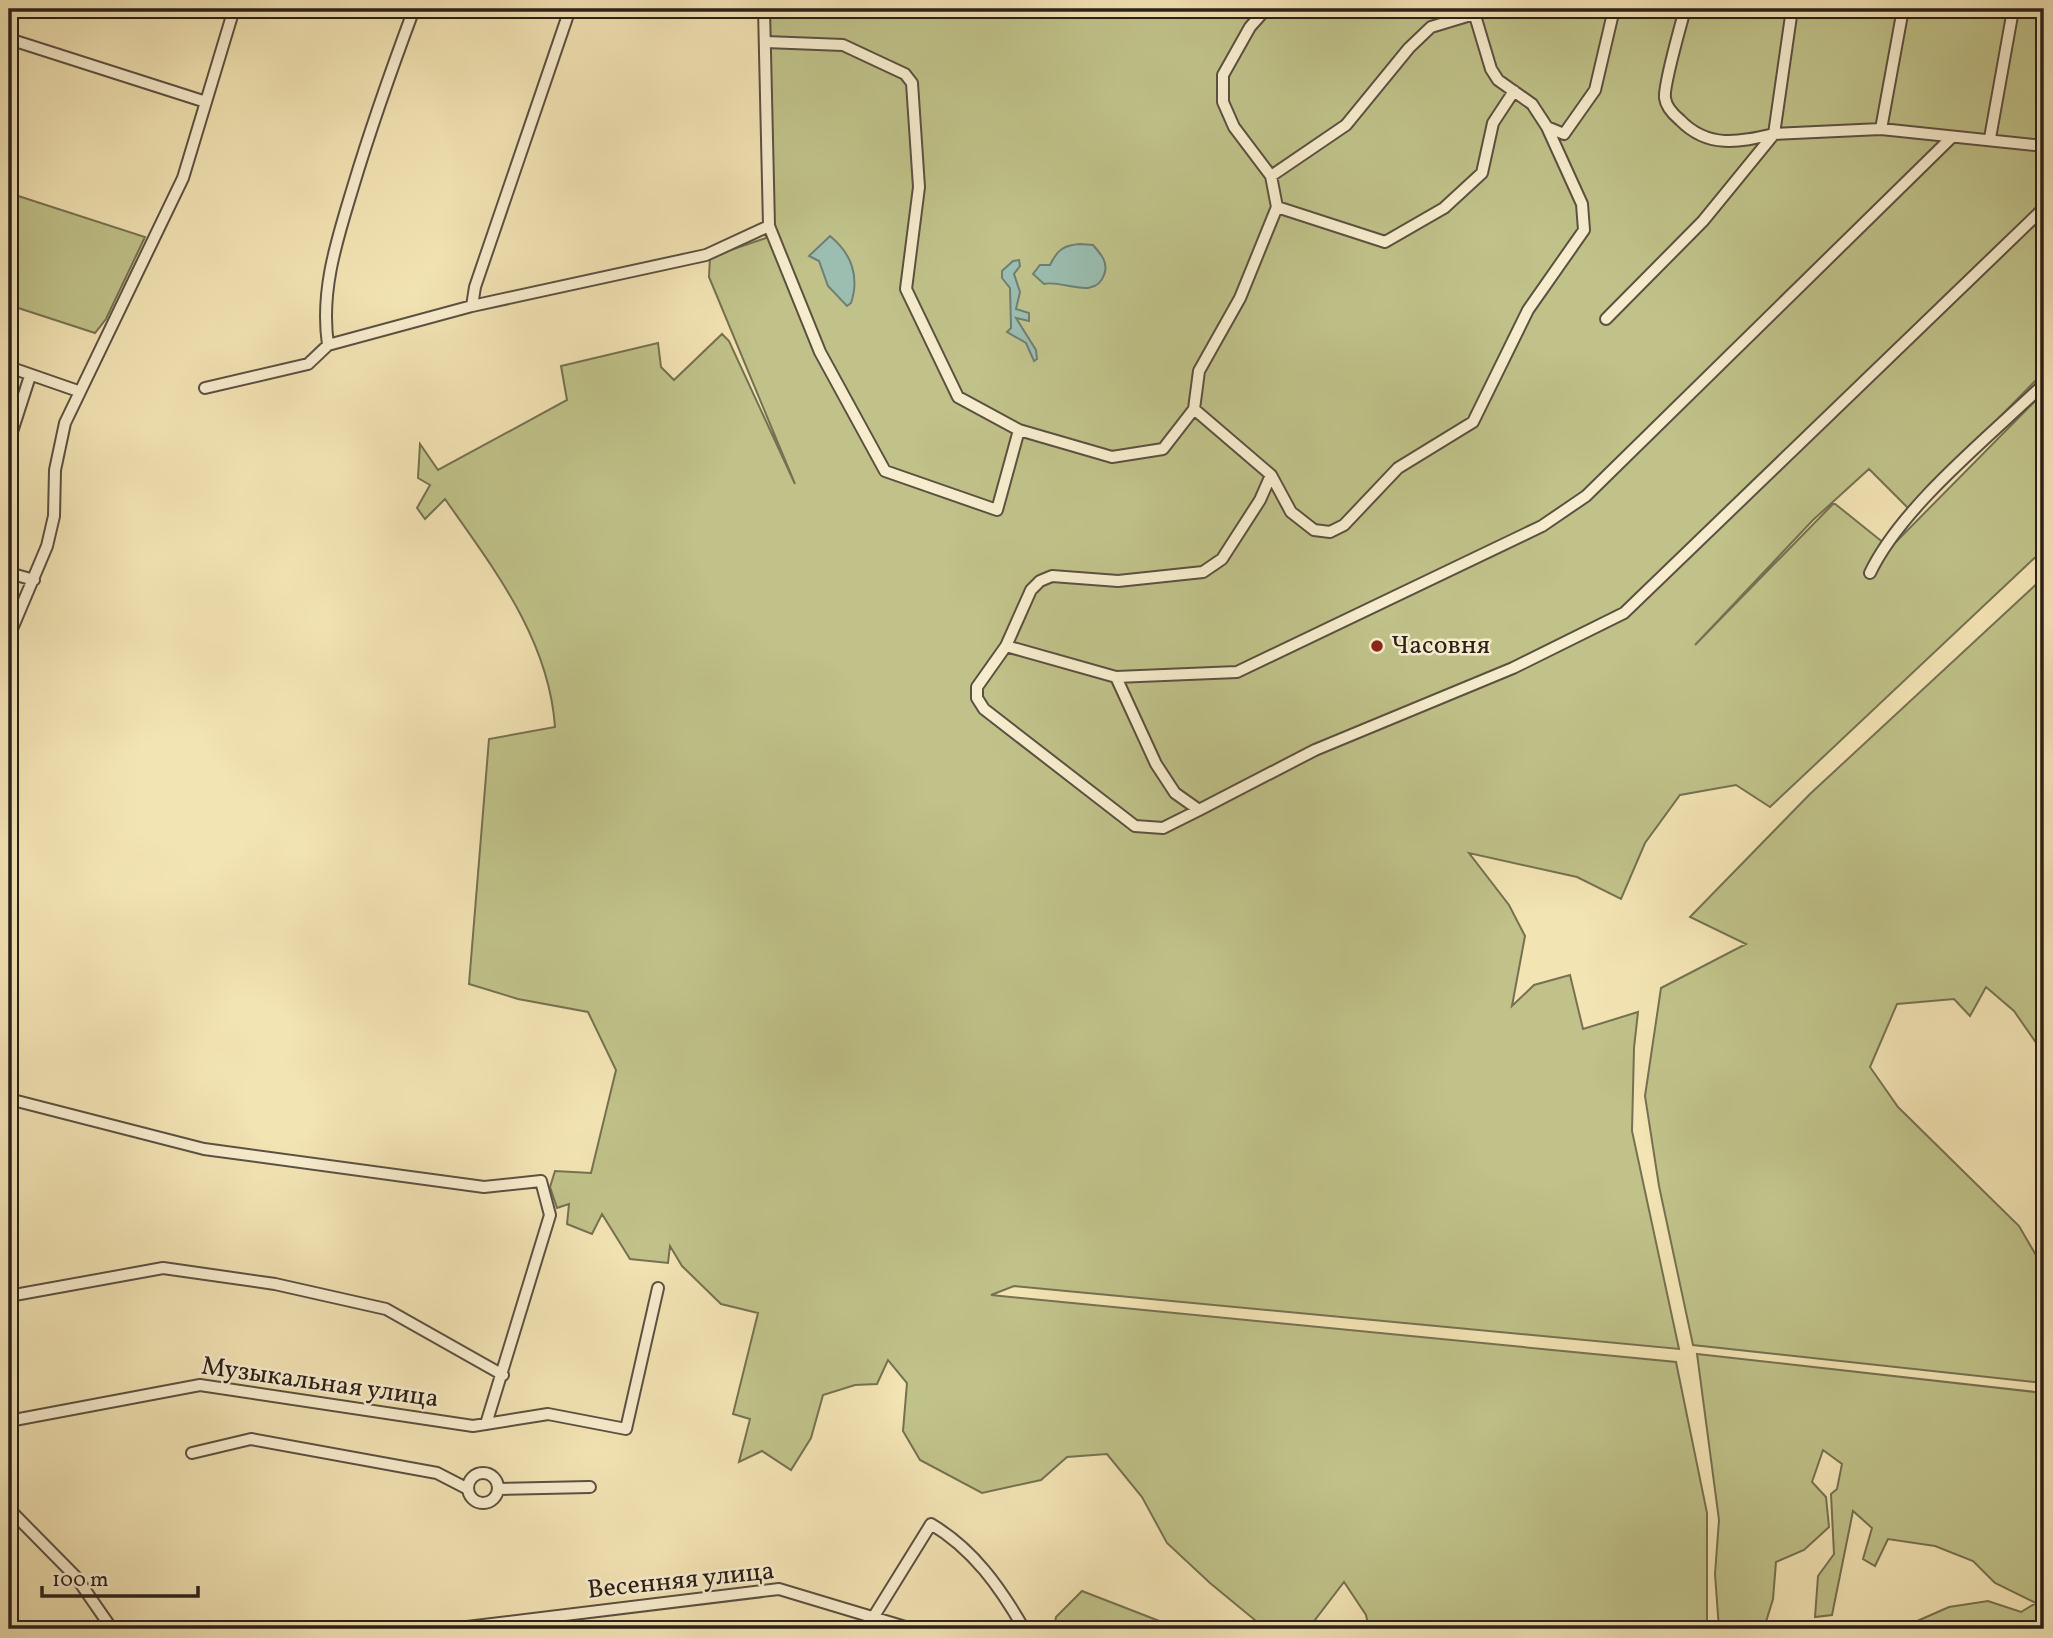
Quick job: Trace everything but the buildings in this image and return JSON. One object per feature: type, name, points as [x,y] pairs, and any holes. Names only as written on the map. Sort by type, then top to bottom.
[{"type":"street","points":[[9,636],[34,580],[54,516],[55,470],[65,423],[78,391],[183,178],[234,9]]},
{"type":"street","points":[[328,345],[324,314],[332,257],[376,109],[414,9]]},
{"type":"street","points":[[472,306],[475,286],[570,9]]},
{"type":"street","points":[[764,9],[769,226],[820,352],[885,471],[997,510],[1019,430]]},
{"type":"street","points":[[766,42],[843,45],[905,74],[912,83],[919,187],[906,289],[958,397],[1019,430],[1112,457],[1163,449],[1194,409],[1199,371],[1240,298],[1278,207],[1271,176],[1234,127],[1223,102],[1223,75],[1250,27],[1266,9]]},
{"type":"street","points":[[1547,127],[1564,134],[1595,90],[1614,9]]},
{"type":"street","points":[[1685,9],[1665,98],[1671,112],[1688,129],[1712,142],[1738,142],[1774,134],[1881,129],[1952,137],[1990,138],[2044,146]]},
{"type":"street","points":[[1606,319],[1703,221],[1774,134],[1792,9]]},
{"type":"street","points":[[1881,129],[1903,9]]},
{"type":"street","points":[[1990,138],[2013,10]]},
{"type":"street","points":[[1194,409],[1271,475],[1291,512],[1314,530],[1330,532],[1344,526],[1398,468],[1473,422],[1528,310],[1584,230],[1582,204],[1547,127],[1532,104],[1498,80],[1491,69],[1473,11],[1431,27],[1409,48],[1346,125],[1271,176]]},
{"type":"street","points":[[9,39],[206,102]]},
{"type":"street","points":[[1278,207],[1385,242],[1444,208],[1482,173],[1493,123],[1514,91]]},
{"type":"street","points":[[1006,646],[1116,677],[1237,672],[1542,526],[1586,496],[1952,137]]},
{"type":"street","points":[[1271,475],[1260,500],[1222,559],[1203,572],[1118,581],[1052,576],[1031,590],[1006,646],[977,687],[977,698],[984,709],[1135,826],[1163,828],[1315,750],[1513,668],[1624,613],[2044,208]]},
{"type":"street","points":[[205,388],[308,364],[328,345],[472,306],[706,256],[769,226]]},
{"type":"street","points":[[9,368],[78,391]]},
{"type":"street","points":[[9,441],[30,376]]},
{"type":"street","points":[[1870,573],[1883,545],[1937,488],[2044,384]]},
{"type":"street","points":[[9,573],[34,580]]},
{"type":"street","points":[[1116,677],[1156,764],[1175,793],[1199,810]]},
{"type":"street","points":[[9,1099],[204,1149],[255,1157],[484,1187],[541,1181],[550,1215],[486,1424]]},
{"type":"street","points":[[9,1296],[163,1268],[275,1284],[386,1309],[503,1375]]},
{"type":"street","name":"Музыкальная улица","points":[[9,1421],[200,1385],[473,1426],[548,1414],[626,1429],[658,1288]]},
{"type":"street","points":[[192,1453],[251,1439],[437,1473],[468,1489],[472,1498],[486,1502],[494,1497],[498,1489]]},
{"type":"street","points":[[468,1489],[473,1476],[482,1472],[492,1476],[498,1489]]},
{"type":"street","points":[[498,1489],[590,1487]]},
{"type":"street","points":[[9,1509],[76,1577],[112,1629]]},
{"type":"street","points":[[866,1629],[931,1524],[956,1538],[1000,1588],[1024,1629]]},
{"type":"street","name":"Весенняя улица","points":[[450,1629],[779,1588],[912,1629]]},
{"type":"green space","points":[[759,9],[2044,9],[2044,372],[1909,509],[1869,469],[1813,520],[1695,645],[1834,503],[1890,548],[2044,392],[2044,549],[1770,807],[1736,785],[1680,795],[1645,843],[1621,899],[1577,877],[1469,853],[1509,905],[1525,936],[1512,1006],[1534,985],[1570,975],[1583,1029],[1638,1012],[1634,1048],[1632,1131],[1679,1349],[1014,1286],[991,1295],[1676,1362],[1707,1513],[1707,1629],[1369,1629],[1366,1615],[1344,1582],[1308,1629],[1275,1629],[1256,1621],[1167,1543],[1142,1497],[1107,1454],[1067,1457],[1041,1480],[982,1493],[920,1460],[903,1431],[907,1383],[888,1360],[877,1384],[855,1385],[823,1395],[811,1438],[791,1470],[762,1451],[739,1462],[750,1419],[733,1414],[758,1313],[721,1304],[682,1266],[670,1246],[668,1263],[630,1259],[602,1214],[592,1234],[567,1224],[569,1204],[557,1208],[550,1187],[555,1171],[591,1173],[616,1070],[588,1012],[518,999],[469,984],[489,739],[555,727],[551,695],[542,664],[516,606],[445,499],[425,519],[417,508],[430,485],[418,478],[420,444],[438,470],[567,400],[561,366],[658,343],[661,367],[674,380],[722,334],[729,341],[795,484],[709,277],[710,257],[766,238]]},
{"type":"green space","points":[[9,193],[145,237],[106,319],[95,333],[9,305]]},
{"type":"green space","points":[[2044,577],[2044,1047],[2039,1047],[2014,1011],[1986,987],[1970,1016],[1954,999],[1897,1004],[1870,1067],[1898,1107],[2019,1226],[2044,1269],[2044,1383],[1693,1345],[1659,1186],[1645,1096],[1661,988],[1746,944],[1690,917],[1810,794]]},
{"type":"green space","points":[[1697,1354],[2044,1393],[2044,1629],[1899,1629],[1949,1607],[1988,1601],[2021,1612],[2036,1603],[1995,1583],[1973,1561],[1935,1546],[1888,1539],[1875,1566],[1863,1559],[1872,1528],[1853,1511],[1832,1615],[1815,1617],[1818,1576],[1834,1554],[1831,1494],[1837,1489],[1842,1464],[1823,1450],[1812,1482],[1826,1497],[1829,1527],[1804,1550],[1776,1562],[1773,1599],[1765,1625],[1789,1625],[1790,1629],[1719,1629],[1715,1574],[1719,1520]]},
{"type":"green space","points":[[1082,1591],[1180,1629],[1054,1629],[1056,1617]]},
{"type":"shaded area","points":[[830,236],[843,250],[854,274],[854,293],[847,306],[828,286],[819,261],[809,256]]},
{"type":"shaded area","points":[[1080,244],[1093,245],[1103,259],[1106,267],[1100,283],[1086,288],[1044,284],[1033,274],[1040,265],[1050,265],[1062,249]]},
{"type":"shaded area","points":[[1019,260],[1020,266],[1014,274],[1020,292],[1016,309],[1029,313],[1029,321],[1016,318],[1036,350],[1037,359],[1034,361],[1026,343],[1007,332],[1011,328],[1010,288],[1002,278],[1002,271],[1013,261]]},
{"type":"place","name":"Часовня","points":[[1377,646]]}]
